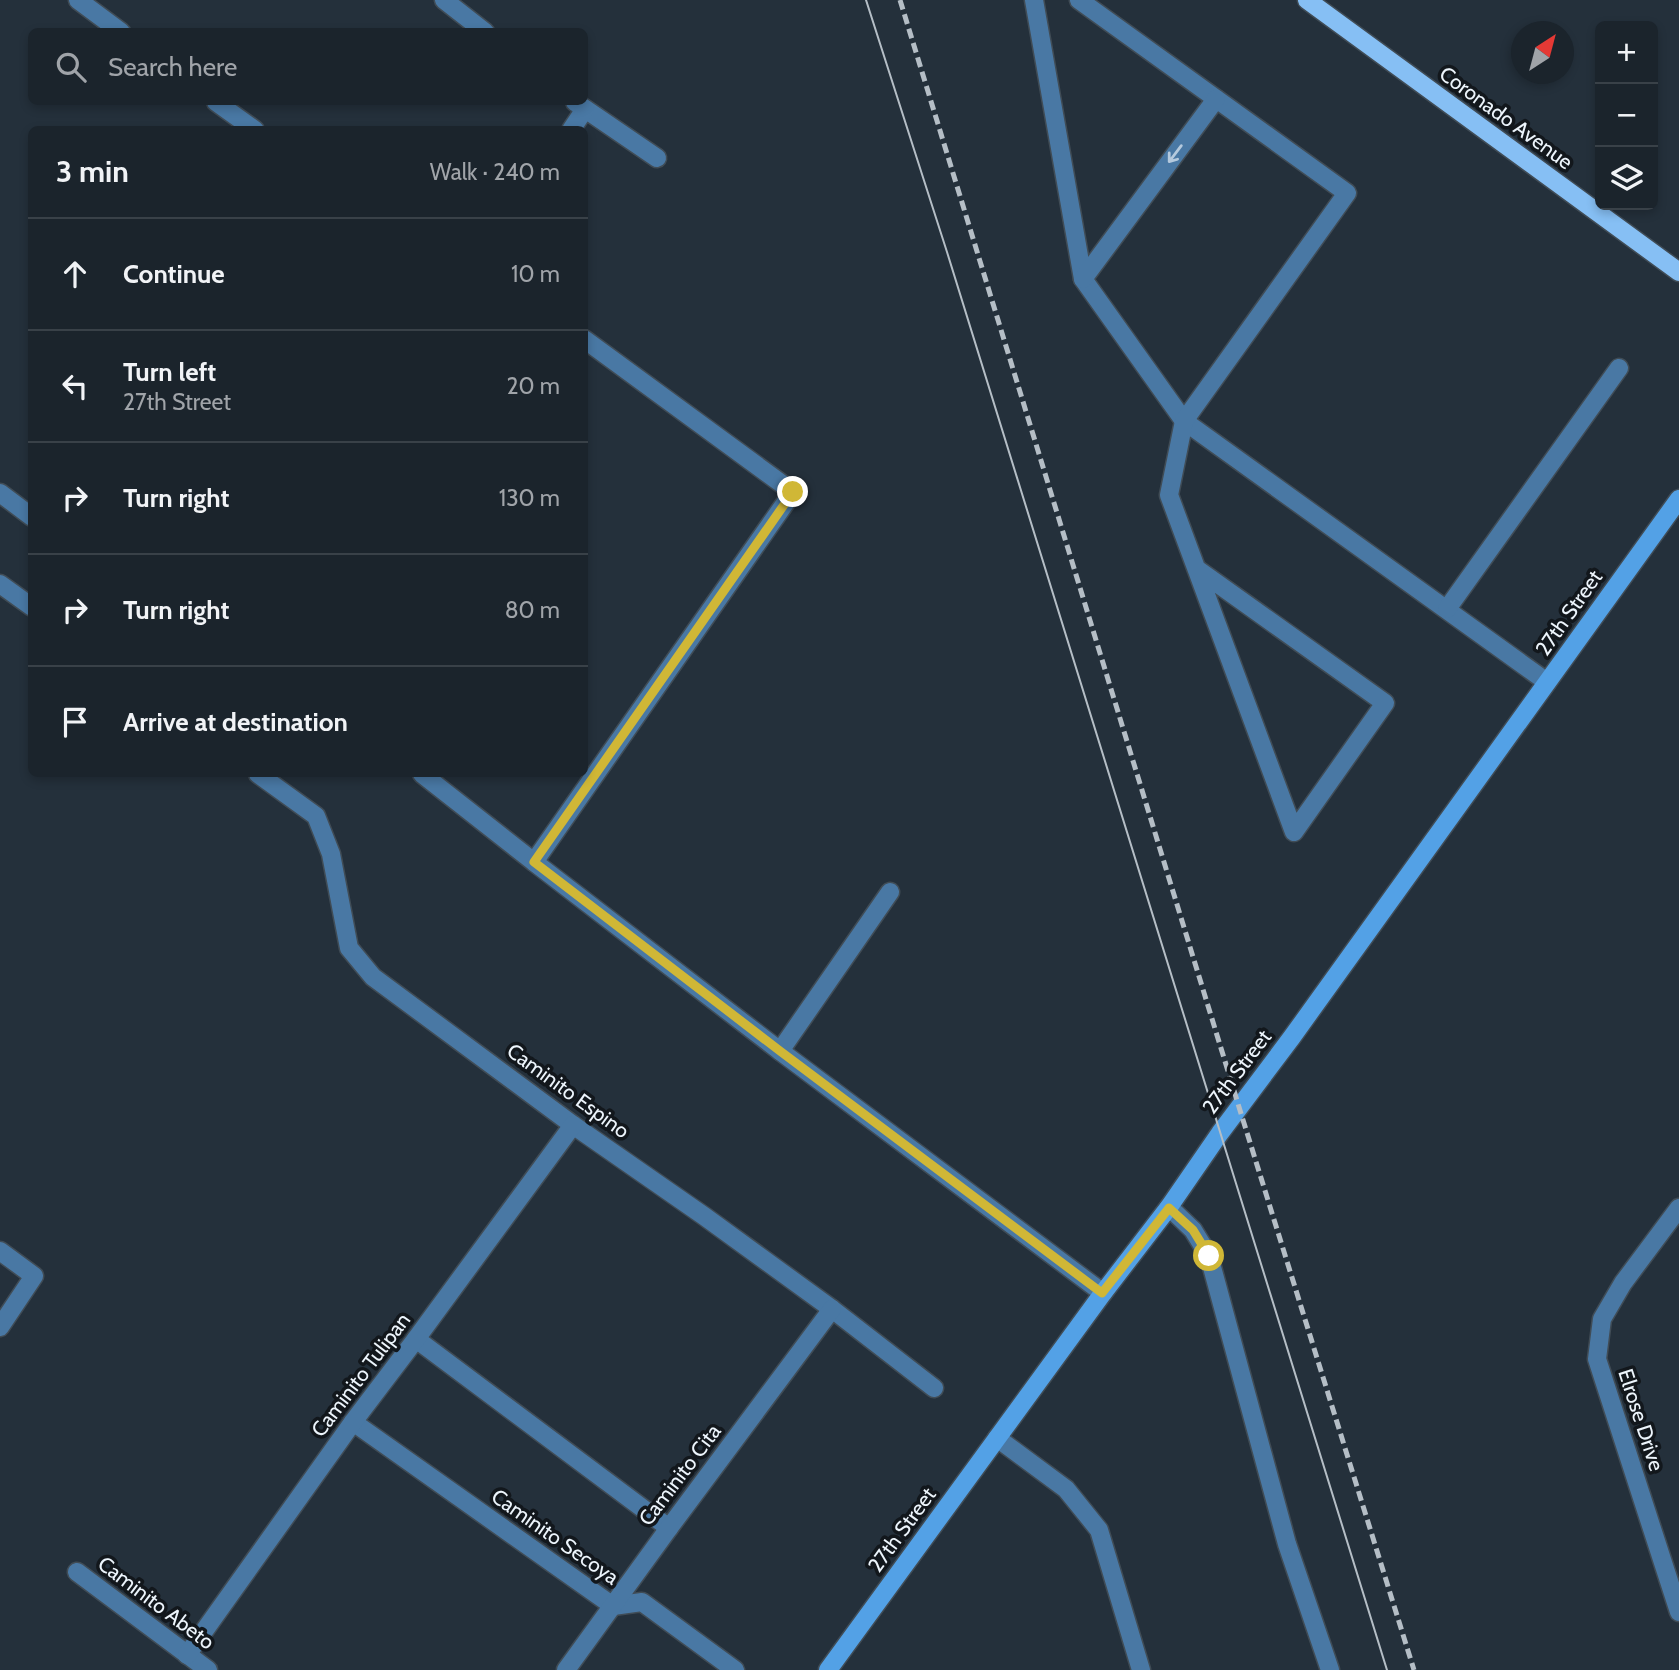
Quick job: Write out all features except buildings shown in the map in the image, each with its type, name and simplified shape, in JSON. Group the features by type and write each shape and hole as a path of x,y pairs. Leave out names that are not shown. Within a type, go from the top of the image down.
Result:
{"main road":[{"name":"Coronado Avenue","path":"1307,0 1679,272"}],"street":[{"path":"78,0 116,28"},
{"path":"444,0 480,28"},
{"path":"1034,0 1083,279 1184,421 1548,682"},
{"path":"1079,0 1347,193 1184,421 1169,495 1294,832 1385,703 1197,569"},
{"path":"1083,279 1216,99"},
{"path":"220,105 249,126"},
{"path":"572,126 580,105 657,158"},
{"path":"534,862 793,492 588,342"},
{"path":"1447,609 1619,368"},
{"path":"0,493 28,514"},
{"name":"27th Street","path":"828,1670 1102,1293 1169,1208 1220,1133 1679,499"},
{"path":"0,584 28,604"},
{"name":"Caminito Espino","path":"262,777 316,816 331,854 349,948 373,977 573,1125 832,1309 934,1388"},
{"path":"426,777 780,1051 1102,1293"},
{"path":"780,1051 890,892"},
{"name":"Caminito Tulipan","path":"187,1655 353,1422 573,1125"},
{"path":"1169,1208 1193,1230 1209,1256 1287,1544 1330,1670"},
{"name":"Elrose Drive","path":"1679,1208 1623,1283 1602,1319 1597,1359 1679,1612"},
{"path":"0,1251 34,1276 0,1327"},
{"name":"Caminito Cita","path":"566,1670 832,1309"},
{"path":"416,1339 669,1528"},
{"name":"Caminito Secoya","path":"353,1422 613,1606 642,1602 736,1670"},
{"path":"997,1438 1066,1489 1099,1530 1142,1670"},
{"name":"Caminito Abeto","path":"77,1572 208,1670"}],"tram line":[{"path":"866,0 947,252 1387,1670"}],"railway":[{"path":"900,0 1414,1670"}],"route":[{"path":"793,492 534,862 1102,1293 1169,1208 1193,1230 1209,1256"}]}
